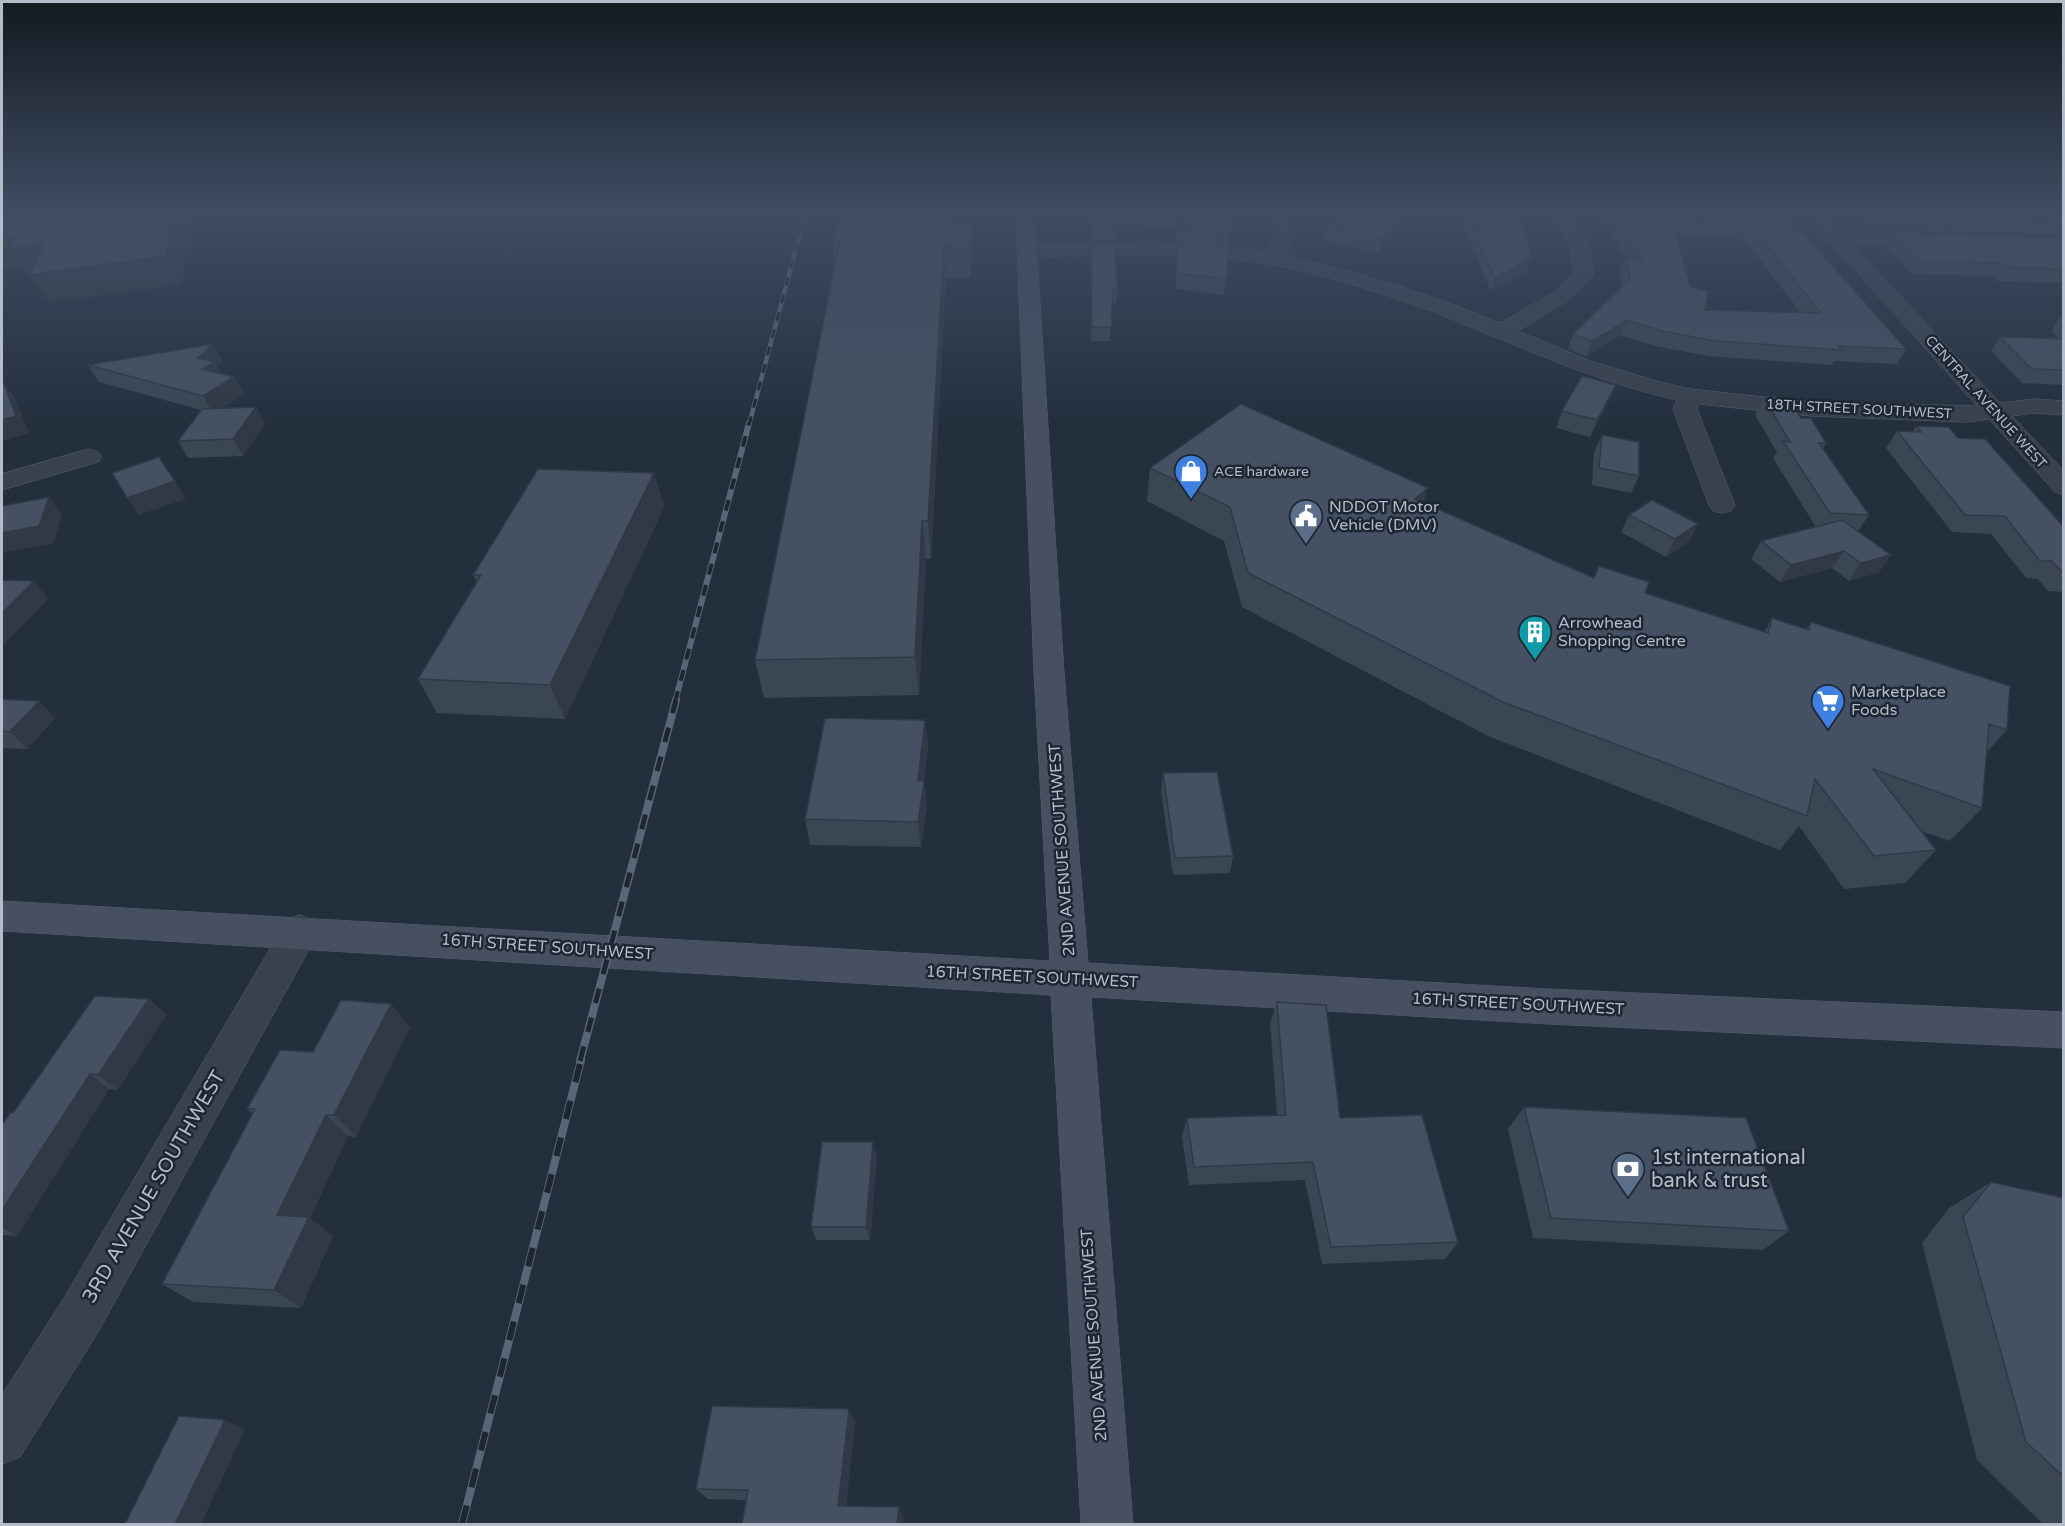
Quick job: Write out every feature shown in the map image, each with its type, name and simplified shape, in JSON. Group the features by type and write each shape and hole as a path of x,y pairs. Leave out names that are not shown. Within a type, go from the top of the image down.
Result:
{"street":[{"name":"2ND AVENUE SOUTHWEST","path":"1029,282 1049,672 1107,1524"},
{"name":"18TH STREET SOUTHWEST","path":"1365,282 1447,309 1583,366 1650,387 1690,396 1811,409 1966,415 2034,406 2064,408"},
{"path":"1502,331 1560,297 1576,282"},
{"name":"CENTRAL AVENUE WEST","path":"1877,282 2064,487"},
{"path":"1690,396 1685,409 1722,505"},
{"path":"2,482 89,457"},
{"name":"16TH STREET SOUTHWEST","path":"2,916 300,931 1071,980 2064,1030"},
{"name":"3RD AVENUE SOUTHWEST","path":"2,1439 81,1315 300,931"}],"building":[{"path":"831,282 942,282 928,521 922,521 915,657 755,660"},
{"path":"1091,282 1117,282 1117,289 1113,289 1111,327 1092,327"},
{"path":"1627,282 1689,282 1690,287 1708,291 1705,310 1821,313 1796,282 1847,282 1906,349 1838,346 1841,350 1716,341 1662,331 1627,320 1592,341 1573,334"},
{"path":"2000,337 2064,339 2064,370 2032,369"},
{"path":"213,344 198,358 214,362 202,369 234,377 203,396 88,365"},
{"path":"1582,376 1616,385 1597,420 1562,411"},
{"path":"4,383 16,416 2,420 2,384"},
{"path":"1768,396 1788,398 1801,418 1811,418 1826,443 1819,443 1869,515 1830,513 1783,441 1790,442 1764,398"},
{"name":"Arrowhead Shopping Centre","path":"1241,404 1428,488 1415,499 1594,578 1599,566 1649,582 1645,593 1768,633 1772,618 1809,630 1811,622 2010,686 2007,730 1989,724 1982,808 1873,769 1936,850 1874,856 1815,779 1807,816 1503,702 1248,573 1230,507 1150,468"},
{"path":"256,407 233,439 178,441 202,409"},
{"path":"1916,426 1949,427 1958,438 1985,439 2064,527 2064,574 2052,561 2040,561 2005,516 1965,515 1897,431 1921,432"},
{"path":"1602,435 1639,442 1639,476 1599,468"},
{"path":"159,457 175,481 127,498 112,473"},
{"path":"538,469 654,473 550,685 418,679 481,575 473,575"},
{"path":"49,497 39,526 2,533 2,506"},
{"path":"1652,500 1698,524 1675,539 1629,515"},
{"path":"1842,520 1891,555 1861,563 1844,551 1791,565 1761,541"},
{"path":"2,580 34,581 2,613"},
{"path":"2,699 39,701 10,732 2,731"},
{"path":"825,718 925,720 918,781 924,781 918,822 805,819"},
{"path":"1217,772 1233,856 1175,858 1163,773"},
{"path":"95,996 149,999 98,1075 90,1074 2,1210 2,1125 10,1113 13,1113"},
{"path":"341,1000 391,1004 334,1115 326,1115 277,1215 309,1217 274,1290 162,1284 255,1109 247,1109 280,1050 313,1052"},
{"path":"1277,1002 1326,1005 1340,1118 1422,1115 1458,1242 1331,1247 1313,1162 1194,1167 1187,1118 1286,1115"},
{"path":"1524,1107 1746,1118 1789,1231 1551,1218"},
{"path":"822,1142 873,1142 866,1227 811,1227"},
{"path":"1991,1182 2064,1198 2064,1477 2026,1442 1963,1217"},
{"path":"712,1406 849,1409 838,1506 899,1507 897,1524 742,1524 748,1490 696,1489"},
{"path":"179,1416 225,1420 175,1524 125,1524"}],"railway":[{"path":"749,425 787,282"},
{"path":"675,702 749,423"},
{"path":"580,1061 676,700"},
{"path":"462,1524 581,1060"}],"place":[{"name":"ACE hardware","path":"1191,500"},
{"name":"NDDOT Motor Vehicle (DMV)","path":"1306,545"},
{"name":"Arrowhead Shopping Centre","path":"1535,661"},
{"name":"Marketplace Foods","path":"1828,730"},
{"name":"1st international bank & trust","path":"1628,1198"}]}
